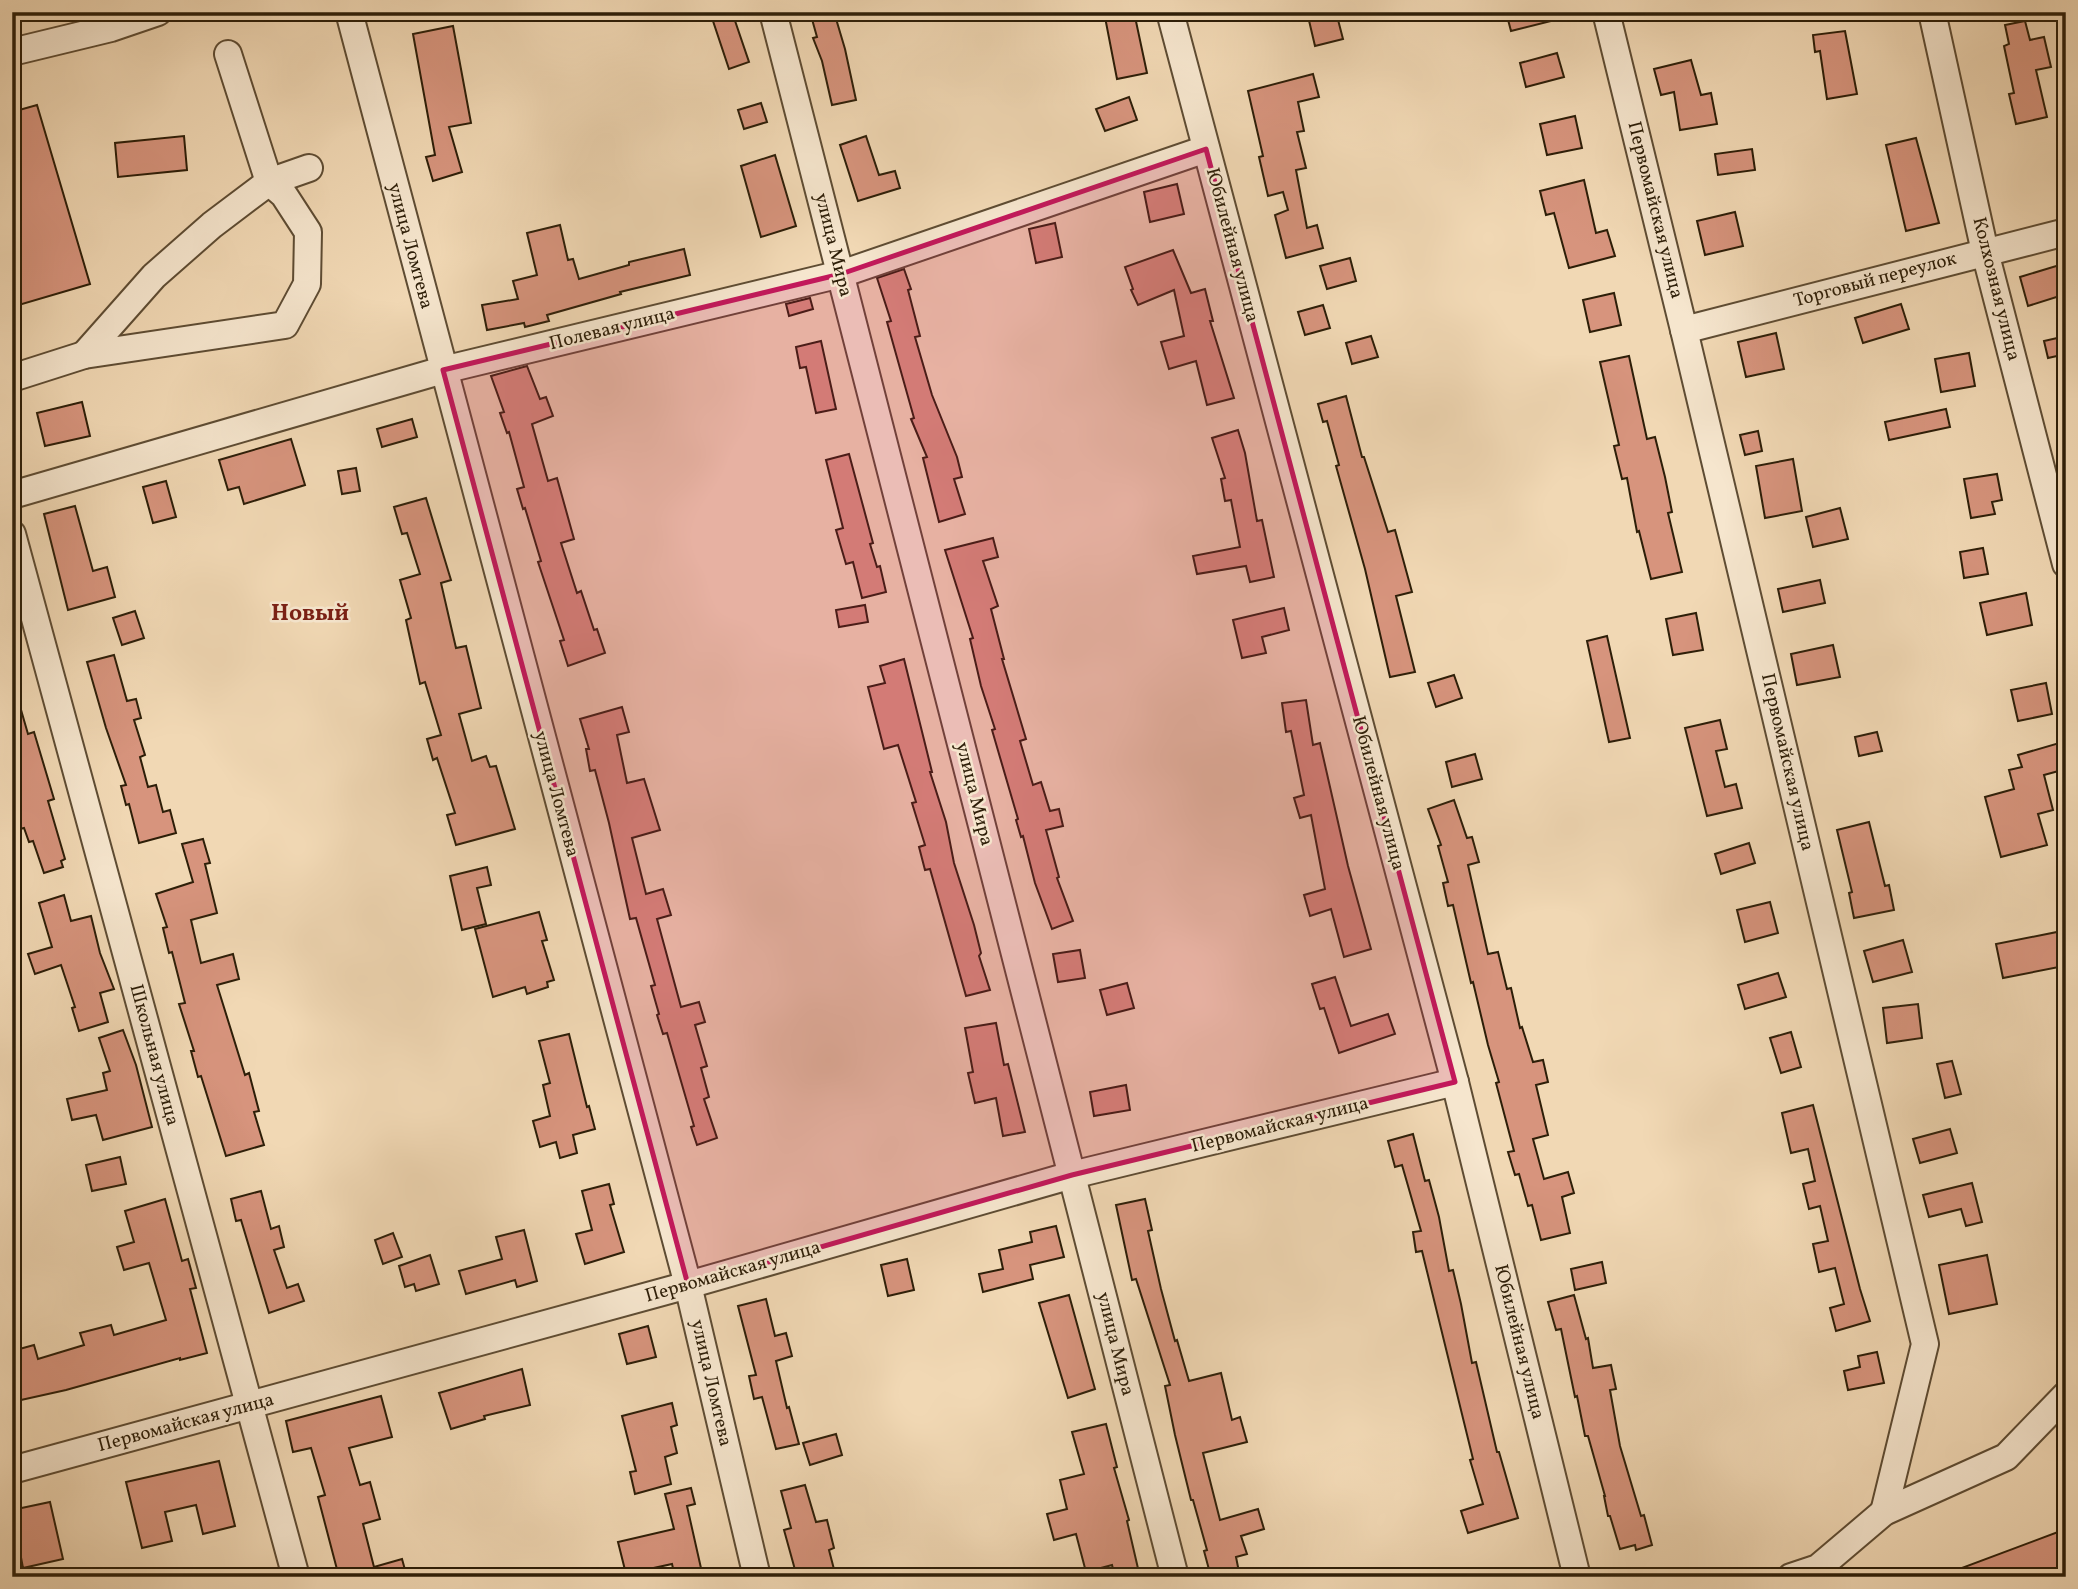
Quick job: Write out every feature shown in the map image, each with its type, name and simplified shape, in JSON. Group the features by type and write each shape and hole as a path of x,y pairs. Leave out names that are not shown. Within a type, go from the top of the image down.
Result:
{"street":[{"path":"12,52 111,28 158,12"},
{"name":"улица Ломтева","path":"349,12 688,1285 757,1577"},
{"name":"улица Мира","path":"774,12 1175,1577"},
{"name":"Юбилейная улица","path":"1170,12 1455,1082 1577,1577"},
{"name":"Первомайская улица","path":"1606,12 1925,1343 1884,1512"},
{"name":"Колхозная улица","path":"1932,12 1985,252 2063,535 2066,564"},
{"path":"12,378 84,355 285,325 307,284 309,232 284,195 269,182 228,54"},
{"name":"Полевая улица","path":"12,495 443,370 841,274 1206,149"},
{"path":"84,355 154,276 212,225 269,182 309,167"},
{"name":"Торговый переулок","path":"1684,330 2066,232"},
{"name":"Школьная улица","path":"12,534 296,1577"},
{"name":"Первомайская улица","path":"12,1471 688,1285 1072,1175 1455,1082"},
{"path":"1791,1577 1818,1567 1884,1512 2006,1457 2066,1395"}],"highlighted area":[{"path":"1206,149 1455,1082 1072,1175 688,1285 443,370 841,274"}],"building":[{"path":"710,12 732,12 749,62 729,69"},
{"path":"810,12 834,12 856,100 832,105 822,61 813,38 817,37"},
{"path":"1104,12 1134,12 1147,73 1117,79"},
{"path":"1307,12 1336,12 1343,39 1315,46"},
{"path":"1506,12 1562,12 1563,18 1511,31"},
{"path":"2025,21 2030,40 2044,37 2051,67 2036,70 2047,117 2016,124 2009,94 2014,93 2004,46 2009,44 2005,25"},
{"path":"453,26 471,123 449,127 462,172 433,181 426,157 435,155 413,34"},
{"path":"1845,31 1857,94 1827,99 1820,51 1815,52 1813,35"},
{"path":"1557,53 1564,77 1526,87 1520,63"},
{"path":"1691,60 1701,95 1711,93 1717,124 1680,130 1674,92 1661,95 1654,69"},
{"path":"1313,74 1319,97 1298,102 1304,131 1297,132 1306,168 1296,170 1307,228 1317,225 1323,248 1286,258 1275,215 1288,210 1283,192 1268,196 1259,157 1263,156 1248,91"},
{"path":"1129,97 1137,120 1105,131 1096,109"},
{"path":"761,103 767,122 744,129 738,110"},
{"path":"37,105 90,284 12,307 12,112"},
{"path":"1575,116 1582,148 1547,155 1540,124"},
{"path":"184,136 187,170 118,177 115,143"},
{"path":"866,136 879,175 895,171 900,188 858,201 840,145"},
{"path":"1916,138 1939,223 1906,231 1886,145"},
{"path":"1752,149 1755,170 1718,175 1715,154"},
{"path":"775,155 796,226 761,237 741,166"},
{"path":"1584,180 1596,233 1607,230 1615,256 1569,268 1554,213 1546,215 1540,191"},
{"path":"1177,184 1184,214 1150,222 1144,192"},
{"path":"1735,212 1743,246 1705,255 1697,221"},
{"path":"1055,223 1062,257 1036,263 1029,229"},
{"path":"560,225 568,260 573,259 579,279 629,265 629,262 684,249 690,275 620,292 621,294 547,315 549,321 525,327 524,323 487,330 482,305 518,299 513,281 537,275 527,233"},
{"path":"1173,250 1191,293 1205,289 1213,321 1210,321 1234,398 1207,405 1196,361 1169,369 1161,342 1184,336 1174,290 1138,305 1131,290 1133,289 1125,267"},
{"path":"1350,258 1356,281 1327,289 1320,266"},
{"path":"2066,263 2066,294 2028,306 2020,277"},
{"path":"904,269 911,289 908,290 920,336 915,337 932,395 957,457 962,477 954,479 965,514 939,522 923,458 927,457 911,419 914,418 887,322 891,321 877,278"},
{"path":"1614,293 1621,325 1590,332 1583,300"},
{"path":"810,298 813,309 789,316 786,304"},
{"path":"1901,304 1909,329 1863,343 1855,318"},
{"path":"1323,305 1330,328 1305,335 1298,312"},
{"path":"1776,333 1784,369 1746,377 1738,342"},
{"path":"1371,336 1378,357 1352,364 1346,343"},
{"path":"2066,336 2066,354 2048,358 2044,341"},
{"path":"821,341 836,409 816,413 806,367 800,368 796,347"},
{"path":"1969,353 1975,386 1941,392 1935,359"},
{"path":"1629,356 1647,439 1655,437 1665,477 1672,512 1668,513 1682,572 1651,579 1639,531 1637,532 1627,478 1622,479 1614,446 1619,445 1600,362"},
{"path":"527,366 540,399 546,397 553,416 532,424 548,481 557,478 574,539 561,543 577,593 581,591 605,653 568,666 560,641 564,640 517,489 524,487 509,432 507,433 500,413 504,412 491,376"},
{"path":"1346,396 1362,457 1388,532 1395,530 1412,592 1396,596 1415,672 1390,677 1365,569 1336,466 1339,465 1327,421 1323,422 1318,404"},
{"path":"82,402 90,436 45,446 37,413"},
{"path":"1946,409 1950,427 1889,440 1885,422"},
{"path":"412,419 417,437 382,447 377,429"},
{"path":"1238,430 1245,453 1257,521 1262,520 1274,577 1250,582 1246,566 1197,574 1193,556 1240,547 1231,500 1225,501 1221,479 1225,478 1212,438"},
{"path":"1758,431 1762,451 1745,455 1740,435"},
{"path":"291,439 305,485 244,504 239,487 228,490 219,460"},
{"path":"849,454 873,543 870,544 877,567 880,566 886,592 862,598 853,562 846,564 836,530 843,528 826,460"},
{"path":"1793,459 1802,511 1765,518 1756,466"},
{"path":"356,468 360,491 342,494 338,471"},
{"path":"1997,474 2002,500 1992,502 1995,514 1971,518 1964,479"},
{"path":"166,481 176,517 153,523 143,487"},
{"path":"426,498 451,580 441,583 456,648 466,646 481,708 459,714 472,761 486,756 490,767 496,766 515,829 456,845 447,815 455,813 437,758 433,760 427,739 441,735 425,682 420,684 406,620 411,618 400,580 420,574 407,533 402,534 394,507"},
{"path":"75,506 93,571 107,567 115,597 68,610 44,514"},
{"path":"1840,508 1848,539 1813,547 1806,517"},
{"path":"993,538 998,557 983,561 998,606 991,609 1002,659 1026,739 1020,741 1033,785 1041,782 1050,811 1059,809 1063,826 1046,830 1059,877 1057,878 1073,921 1052,929 1016,820 1018,819 992,730 995,729 981,686 970,639 973,638 945,550"},
{"path":"1983,548 1988,574 1964,578 1960,552"},
{"path":"1820,580 1825,603 1783,612 1778,589"},
{"path":"2026,593 2032,625 1987,635 1980,603"},
{"path":"865,605 868,622 839,627 836,610"},
{"path":"1284,608 1289,630 1262,637 1266,653 1242,658 1233,620"},
{"path":"135,611 144,638 122,645 113,618"},
{"path":"1696,613 1703,650 1673,655 1666,619"},
{"path":"1607,636 1630,738 1609,742 1587,641"},
{"path":"1833,645 1840,677 1797,685 1791,654"},
{"path":"114,655 127,701 136,699 141,718 134,720 145,755 140,757 148,787 156,785 163,812 170,810 176,833 139,843 129,804 126,805 121,786 126,785 87,662"},
{"path":"904,659 930,772 946,822 954,863 974,925 981,953 979,956 990,990 966,996 930,869 925,870 919,847 925,845 912,803 916,802 898,745 884,749 868,687 885,683 880,666"},
{"path":"1454,675 1462,698 1436,707 1428,683"},
{"path":"2046,683 2052,714 2018,721 2011,690"},
{"path":"12,696 17,696 28,734 34,732 54,799 48,801 65,859 61,861 63,867 44,873 33,841 29,842 24,828 12,831 12,815 16,814 12,800"},
{"path":"1306,700 1313,745 1320,743 1348,866 1371,949 1344,957 1331,909 1310,916 1304,895 1325,889 1311,815 1300,818 1294,798 1304,795 1291,731 1286,732 1282,703"},
{"path":"622,707 629,732 617,735 627,783 644,779 660,830 632,838 646,894 663,889 671,915 657,919 681,1007 699,1002 705,1022 695,1025 707,1066 701,1068 709,1097 704,1099 717,1138 697,1145 667,1033 663,1034 657,1015 659,1014 651,986 655,985 636,918 630,919 595,770 590,771 586,749 589,749 580,719"},
{"path":"1720,720 1727,749 1716,751 1725,787 1736,784 1742,808 1707,816 1685,728"},
{"path":"1877,732 1882,751 1859,756 1855,737"},
{"path":"2066,741 2066,769 2044,775 2053,810 2038,814 2047,845 2001,857 1985,797 2014,789 2009,770 2022,767 2018,755"},
{"path":"1475,754 1482,779 1452,787 1446,762"},
{"path":"1454,800 1467,838 1472,837 1479,862 1468,865 1488,954 1498,952 1507,989 1511,988 1520,1028 1522,1027 1533,1062 1543,1060 1548,1082 1536,1085 1548,1135 1533,1139 1544,1179 1568,1172 1574,1193 1562,1197 1570,1233 1541,1240 1532,1205 1528,1206 1519,1174 1515,1175 1508,1152 1514,1151 1496,1083 1499,1082 1473,982 1471,983 1453,905 1448,906 1443,883 1448,882 1438,846 1441,845 1428,809"},
{"path":"1869,822 1894,910 1854,918 1849,893 1852,892 1837,830"},
{"path":"203,839 210,863 205,864 217,913 191,920 201,963 233,954 239,979 217,985 245,1075 249,1073 259,1111 254,1112 264,1145 226,1156 191,1051 194,1051 179,1004 185,1003 172,952 169,953 163,928 167,927 156,894 193,882 182,844"},
{"path":"1749,843 1755,863 1721,874 1715,854"},
{"path":"487,867 491,885 477,888 486,924 462,930 450,876"},
{"path":"64,895 71,921 91,916 100,953 114,989 100,993 108,1022 79,1031 72,1008 75,1007 61,965 35,974 28,954 52,947 39,903"},
{"path":"1770,902 1778,933 1745,942 1737,910"},
{"path":"539,912 547,940 542,941 554,980 547,982 548,987 527,994 525,987 493,997 475,929"},
{"path":"2057,932 2064,966 2003,978 1996,944"},
{"path":"1903,940 1912,972 1873,982 1864,951"},
{"path":"1080,950 1085,978 1058,982 1053,954"},
{"path":"1778,973 1786,997 1745,1009 1738,985"},
{"path":"1335,977 1351,1026 1388,1014 1395,1034 1339,1053 1324,1008 1320,1009 1312,984"},
{"path":"1127,983 1134,1008 1107,1015 1100,990"},
{"path":"1918,1004 1922,1038 1887,1043 1883,1008"},
{"path":"996,1023 1004,1065 1008,1064 1025,1132 1003,1136 996,1098 975,1103 968,1073 973,1072 965,1028"},
{"path":"123,1030 136,1065 152,1127 103,1140 96,1115 72,1120 67,1099 107,1090 103,1073 110,1071 99,1038"},
{"path":"1791,1032 1801,1067 1781,1073 1770,1038"},
{"path":"569,1034 595,1129 573,1135 577,1153 560,1158 556,1142 540,1147 533,1121 550,1116 543,1085 550,1083 539,1041"},
{"path":"1952,1061 1961,1094 1945,1098 1937,1064"},
{"path":"1126,1085 1130,1110 1094,1116 1090,1092"},
{"path":"1813,1105 1870,1321 1836,1331 1830,1308 1844,1304 1835,1268 1819,1272 1813,1244 1828,1241 1820,1206 1809,1209 1803,1184 1815,1181 1808,1149 1791,1153 1782,1113"},
{"path":"1950,1129 1957,1153 1920,1163 1913,1139"},
{"path":"1413,1134 1425,1181 1429,1180 1439,1217 1449,1271 1453,1270 1472,1363 1476,1362 1497,1452 1518,1518 1468,1533 1461,1511 1483,1504 1470,1460 1473,1459 1422,1251 1416,1252 1413,1232 1421,1231 1402,1165 1395,1167 1388,1141"},
{"path":"120,1157 126,1184 92,1191 86,1165"},
{"path":"1972,1183 1982,1222 1966,1226 1961,1209 1929,1217 1923,1195"},
{"path":"609,1184 614,1204 610,1205 624,1252 585,1264 576,1234 592,1230 582,1191"},
{"path":"261,1191 271,1229 279,1226 284,1247 274,1250 287,1288 298,1284 304,1301 269,1313 241,1220 236,1221 231,1199"},
{"path":"165,1199 182,1261 188,1259 196,1288 190,1289 207,1353 12,1402 12,1351 34,1345 38,1359 84,1345 80,1333 111,1325 114,1335 166,1320 149,1263 124,1270 117,1247 134,1242 125,1211"},
{"path":"1145,1199 1152,1230 1148,1231 1161,1289 1189,1381 1221,1373 1232,1420 1240,1417 1247,1442 1203,1453 1220,1520 1258,1509 1264,1529 1241,1536 1247,1554 1236,1557 1240,1577 1211,1577 1204,1551 1207,1550 1175,1435 1165,1386 1170,1385 1136,1279 1132,1280 1116,1205"},
{"path":"1056,1226 1064,1257 1030,1265 1033,1279 983,1292 979,1274 1003,1269 999,1250 1032,1242 1030,1232"},
{"path":"524,1230 537,1281 517,1287 515,1280 466,1294 459,1271 502,1259 496,1237"},
{"path":"393,1233 402,1257 383,1264 375,1240"},
{"path":"430,1255 439,1284 416,1291 414,1284 405,1287 399,1266"},
{"path":"1987,1255 1997,1304 1949,1314 1939,1265"},
{"path":"907,1259 914,1290 888,1296 881,1265"},
{"path":"1602,1262 1606,1283 1575,1290 1571,1269"},
{"path":"1069,1295 1095,1389 1068,1398 1039,1303"},
{"path":"1574,1295 1586,1339 1588,1338 1593,1368 1611,1365 1616,1389 1610,1390 1620,1446 1652,1545 1636,1550 1635,1545 1620,1549 1608,1516 1605,1496 1588,1436 1585,1436 1577,1396 1575,1397 1561,1329 1556,1330 1548,1302"},
{"path":"766,1299 775,1336 786,1333 792,1356 776,1361 799,1444 776,1449 762,1397 754,1399 749,1376 756,1375 738,1306"},
{"path":"648,1326 656,1357 627,1364 619,1334"},
{"path":"1877,1352 1884,1383 1848,1390 1844,1371 1860,1367 1858,1356"},
{"path":"522,1369 530,1405 484,1416 485,1419 451,1429 439,1393"},
{"path":"381,1396 392,1437 349,1448 360,1485 370,1482 380,1519 363,1524 374,1567 402,1559 407,1577 339,1577 318,1497 325,1495 311,1448 293,1452 286,1421"},
{"path":"672,1403 677,1425 671,1427 677,1453 665,1457 671,1484 635,1494 630,1472 636,1471 622,1416"},
{"path":"1106,1424 1140,1577 1115,1577 1112,1565 1086,1572 1076,1534 1054,1540 1047,1514 1067,1509 1060,1480 1084,1474 1072,1432"},
{"path":"836,1434 842,1455 810,1465 803,1443"},
{"path":"219,1461 235,1526 203,1534 196,1505 165,1512 172,1541 142,1548 126,1482"},
{"path":"805,1485 816,1522 827,1520 834,1548 829,1550 836,1577 797,1577 784,1530 791,1528 781,1491"},
{"path":"691,1488 695,1504 687,1506 703,1577 675,1577 672,1564 626,1574 618,1542 674,1529 665,1494"},
{"path":"50,1502 63,1559 23,1568 12,1510"},
{"path":"2066,1529 2066,1577 1943,1575"}],"district":[{"name":"Новый","path":"310,614"}]}
